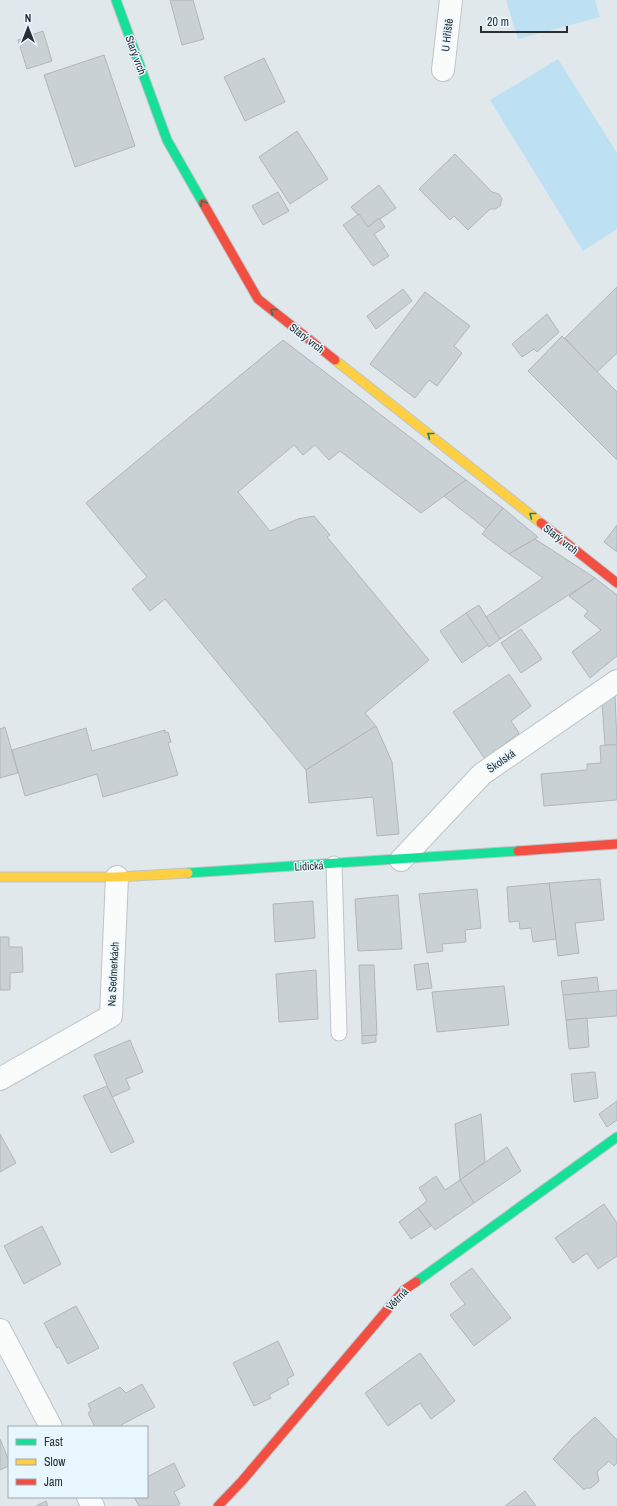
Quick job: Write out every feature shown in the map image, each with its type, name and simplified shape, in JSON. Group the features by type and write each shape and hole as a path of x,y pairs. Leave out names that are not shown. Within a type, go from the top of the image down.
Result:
{"street":[{"name":"Starý vrch","path":"116,0 167,140 258,299 617,583"},
{"name":"U Hřiště","path":"443,70 451,0"},
{"name":"Školská","path":"401,860 482,774 617,681"},
{"name":"Lidická","path":"0,877 117,877 401,860 617,844"},
{"name":"Na Sedmerkách","path":"0,1079 111,1016 117,877"},
{"name":"Větrná","path":"218,1506 242,1481 404,1290 617,1137"},
{"path":"0,1330 50,1426"}],"lane":[{"path":"334,864 339,1033"}],"shaded area":[{"path":"506,0 595,0 600,17 518,39"},
{"path":"558,59 617,153 617,229 583,251 490,100"}],"building":[{"path":"170,0 193,0 204,39 182,45"},
{"path":"43,31 52,61 27,69 18,40"},
{"path":"104,55 135,146 75,167 44,75"},
{"path":"264,58 285,102 245,121 224,77"},
{"path":"297,131 328,179 290,204 259,157"},
{"path":"455,154 492,192 499,194 502,199 500,206 495,209 490,209 468,230 454,216 450,220 419,189"},
{"path":"379,185 396,208 368,227 351,207"},
{"path":"278,192 289,211 263,225 252,206"},
{"path":"359,214 368,227 379,218 385,227 374,234 389,256 373,266 343,225"},
{"path":"617,287 617,353 597,372 565,338"},
{"path":"403,289 412,301 376,329 367,316"},
{"path":"425,292 470,326 454,346 462,353 437,386 429,380 415,398 370,364"},
{"path":"547,314 559,332 537,352 534,349 522,357 512,344"},
{"path":"562,336 617,392 617,460 528,371"},
{"path":"283,340 466,480 421,513 340,451 329,460 315,445 303,455 294,445 238,492 270,531 298,519 314,516 330,535 327,537 429,660 365,713 376,726 306,770 165,599 150,611 132,589 147,577 86,503"},
{"path":"466,480 503,508 486,529 444,496"},
{"path":"503,508 538,537 509,554 482,534"},
{"path":"617,525 617,552 604,542"},
{"path":"535,539 595,578 500,639 486,617 543,578 509,554"},
{"path":"595,578 617,595 617,656 590,678 572,652 601,630 584,616 588,611 569,596"},
{"path":"479,605 500,639 489,647 466,613"},
{"path":"466,613 488,645 462,663 440,631"},
{"path":"521,629 542,659 521,673 501,643"},
{"path":"509,674 531,706 511,721 519,733 485,759 453,712"},
{"path":"615,694 617,745 605,745 602,702"},
{"path":"376,726 392,762 399,834 377,836 373,797 309,803 306,770"},
{"path":"5,727 18,773 0,778 0,729"},
{"path":"86,728 92,751 165,730 165,733 168,732 171,742 168,743 178,775 103,797 97,774 25,796 12,750"},
{"path":"617,745 617,800 544,806 541,774 587,770 587,764 601,763 600,746"},
{"path":"600,879 604,920 575,923 579,953 558,956 549,883"},
{"path":"549,883 556,939 533,942 531,928 520,929 519,921 509,922 507,887"},
{"path":"477,889 481,928 465,930 466,942 442,944 443,951 427,953 419,894"},
{"path":"398,895 402,949 358,951 355,899"},
{"path":"313,901 315,938 275,942 273,904"},
{"path":"0,937 9,937 9,947 22,947 23,972 10,973 10,990 0,990"},
{"path":"428,963 432,988 417,990 414,965"},
{"path":"359,965 374,965 377,1035 362,1036"},
{"path":"316,970 318,1019 279,1022 276,974"},
{"path":"597,977 599,992 563,995 561,981"},
{"path":"504,986 509,1025 437,1032 432,992"},
{"path":"617,990 617,1016 566,1020 563,995"},
{"path":"587,1018 589,1047 569,1049 566,1020"},
{"path":"376,1035 376,1042 362,1044 362,1036"},
{"path":"130,1040 143,1072 126,1079 130,1089 112,1097 94,1055"},
{"path":"595,1072 598,1098 574,1102 571,1074"},
{"path":"107,1086 134,1142 111,1153 83,1096"},
{"path":"617,1101 617,1120 607,1127 599,1114"},
{"path":"481,1114 485,1162 460,1180 455,1124"},
{"path":"0,1134 16,1163 0,1172"},
{"path":"507,1147 521,1171 474,1203 460,1180"},
{"path":"436,1176 445,1190 460,1180 474,1203 435,1230 418,1208 427,1201 419,1188"},
{"path":"604,1204 617,1223 617,1256 598,1269 587,1253 573,1263 555,1238"},
{"path":"418,1208 431,1226 411,1239 399,1222"},
{"path":"42,1226 61,1264 24,1284 4,1246"},
{"path":"472,1268 511,1318 474,1346 450,1315 465,1304 450,1284"},
{"path":"76,1306 99,1348 68,1364 59,1347 57,1348 44,1323"},
{"path":"278,1341 294,1375 287,1379 289,1384 269,1395 271,1398 254,1406 233,1363"},
{"path":"420,1353 455,1401 431,1419 420,1403 388,1426 365,1393"},
{"path":"142,1384 155,1407 122,1426 94,1426 88,1413 91,1411 88,1404 120,1387 126,1393"},
{"path":"595,1417 617,1440 617,1463 614,1466 609,1461 597,1472 599,1481 591,1488 586,1488 584,1490 553,1459 573,1437"},
{"path":"0,1439 8,1459 8,1466 0,1470"},
{"path":"174,1463 185,1486 174,1492 180,1504 176,1506 139,1506 135,1498 148,1498 148,1476"},
{"path":"525,1491 536,1506 505,1506"},
{"path":"46,1501 48,1506 36,1506"}],"traffic: fast":[{"path":"116,0 167,140 203,203"},
{"path":"188,873 518,851"},
{"path":"416,1282 617,1137"}],"traffic: slow":[{"path":"335,360 541,523"},
{"path":"0,877 117,877 188,873"}],"traffic: jam":[{"path":"203,203 258,299 335,360"},
{"path":"541,523 617,583"},
{"path":"518,851 617,844"},
{"path":"218,1506 242,1481 404,1290 416,1282"}]}
